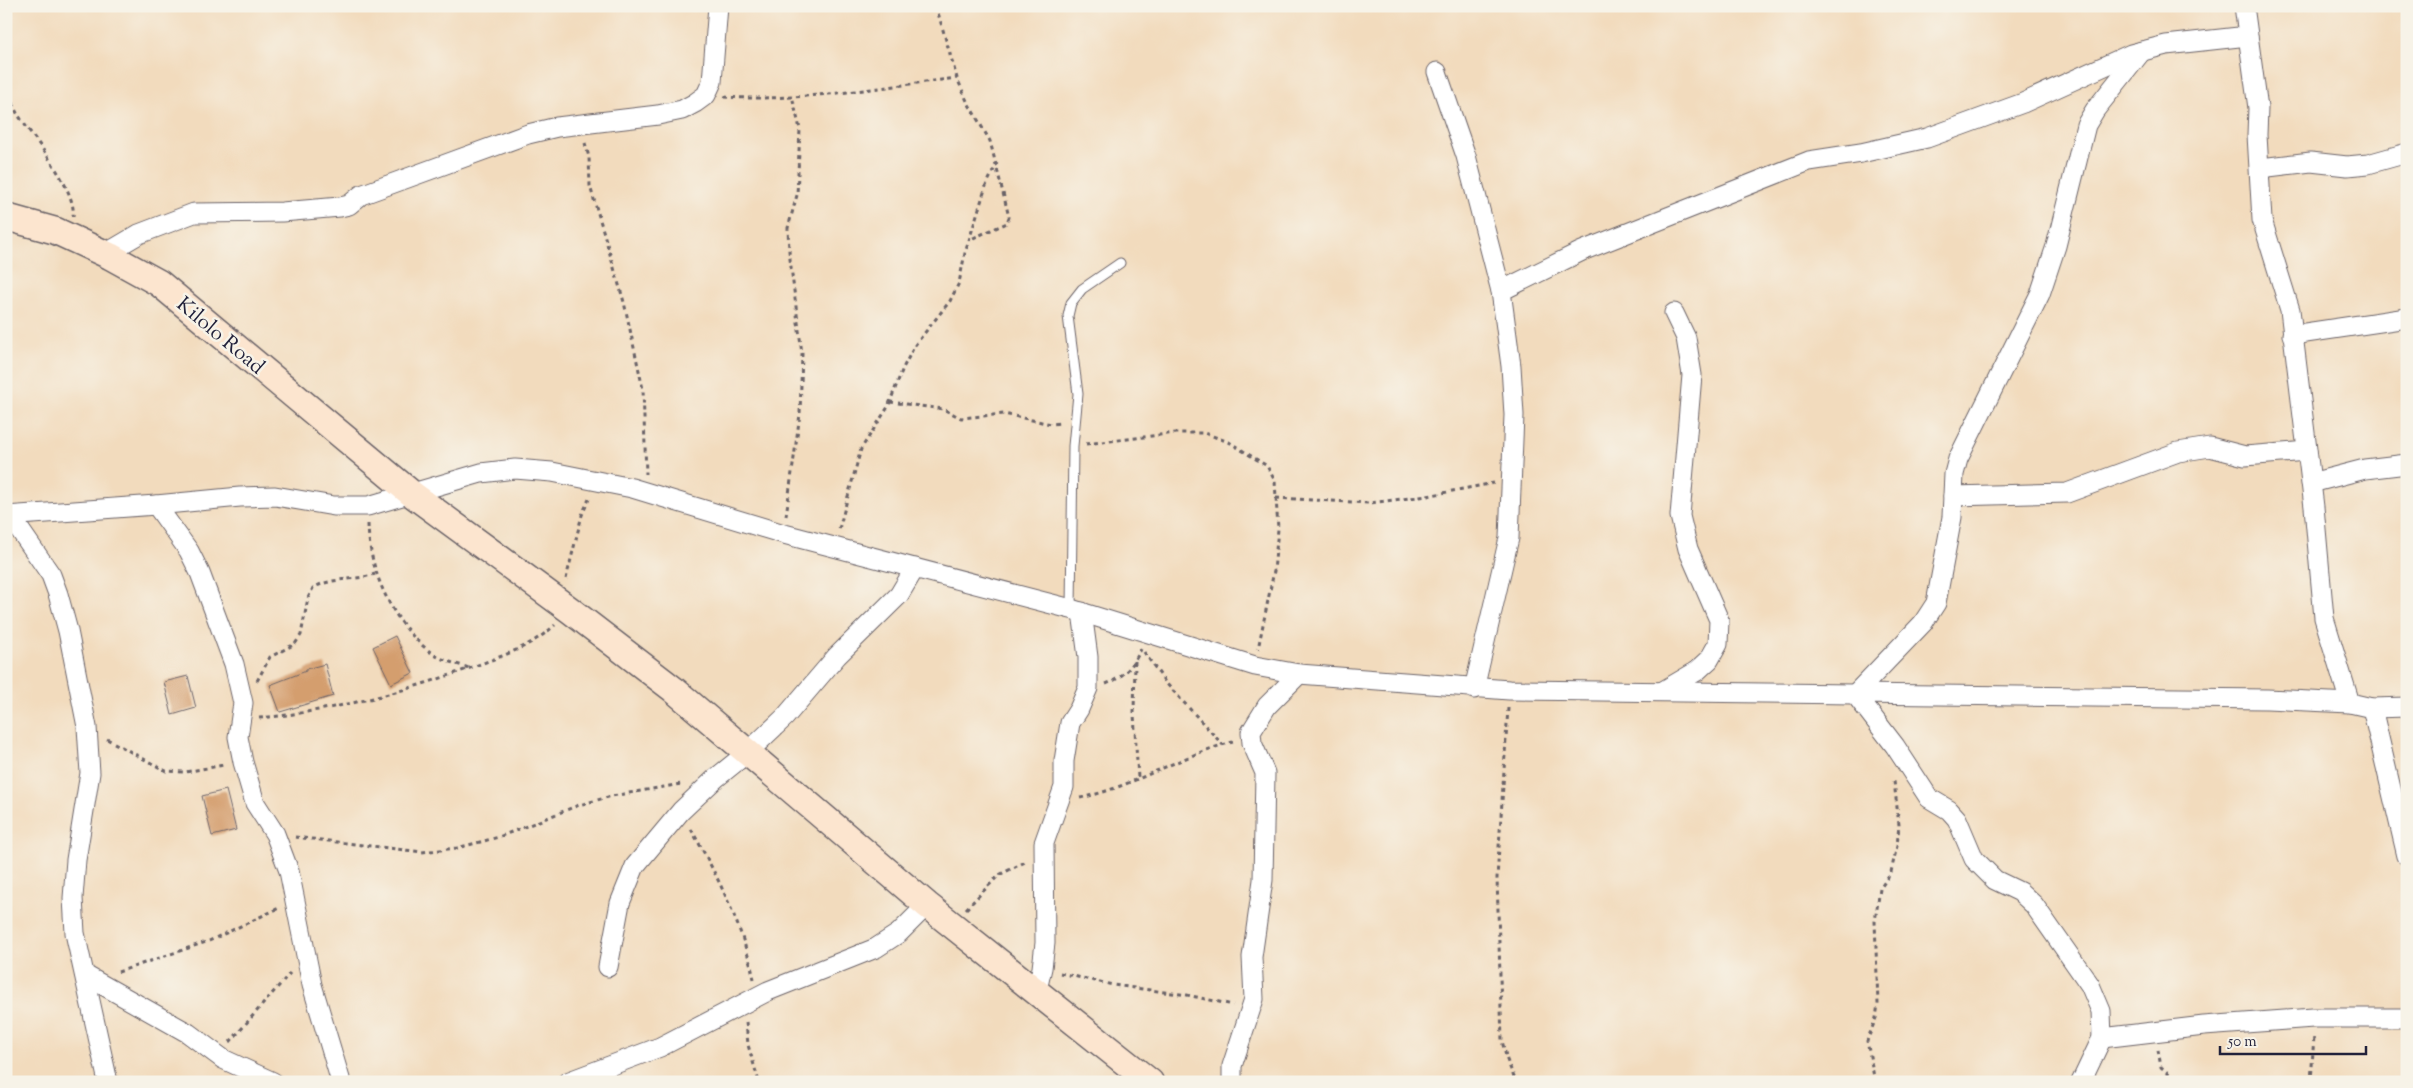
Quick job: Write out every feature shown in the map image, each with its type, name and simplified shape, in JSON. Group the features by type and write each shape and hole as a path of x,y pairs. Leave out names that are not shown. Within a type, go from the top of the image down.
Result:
{"main road":[{"name":"Kilolo Road","path":"6,217 56,231 105,254 159,283 412,494 563,605 672,689 927,905 953,925 1039,979 1150,1082"}],"street":[{"path":"105,254 139,234 194,213 282,212 349,205 362,194 528,134 578,124 632,119 682,110 706,95 712,82 718,6"},
{"path":"2244,6 2258,108 2262,220 2290,310 2311,483 2324,618 2350,703"},
{"path":"1501,291 1582,251 1809,161 1861,153 1927,138 2024,103 2142,51 2166,45 2248,36"},
{"path":"1855,694 1931,614 1936,603 1952,517 1958,458 2040,294 2056,246 2086,125 2095,110 2142,51"},
{"path":"1437,72 1466,156 1501,291 1511,366 1514,415 1509,538 1474,689"},
{"path":"2260,168 2311,162 2347,166 2368,164 2407,153"},
{"path":"1662,691 1698,671 1709,660 1718,644 1719,620 1688,549 1680,516 1692,374 1686,338 1674,313"},
{"path":"2292,335 2407,318"},
{"path":"1953,496 2067,493 2178,452 2210,447 2245,456 2307,451"},
{"path":"2311,483 2365,469 2407,464"},
{"path":"9,516 240,497 275,496 334,506 368,506 412,494 449,481 495,470 552,472 646,492 784,534 1076,611 1142,640 1299,674 1474,689 2267,700 2350,703 2372,708 2407,707"},
{"path":"156,505 188,551 200,573 234,664 242,711 238,737 243,762 255,803 275,834 289,871 312,985 341,1082"},
{"path":"9,516 51,575 68,631 87,727 90,773 76,860 73,898 75,934 89,977 108,1082"},
{"path":"608,967 620,903 634,866 681,811 785,717 848,645 898,595 915,568"},
{"path":"1039,979 1045,943 1044,853 1047,831 1060,802 1064,787 1067,736 1070,723 1079,709 1088,688 1088,657 1076,611"},
{"path":"1232,1082 1232,1066 1251,1011 1254,984 1252,957 1254,934 1260,910 1264,880 1265,773 1251,732 1267,706 1299,674"},
{"path":"1855,694 1895,746 1929,798 1949,810 1957,819 1974,859 1994,880 2020,892 2034,905 2090,985 2101,1011 2102,1038 2081,1082"},
{"path":"2372,708 2407,856"},
{"path":"567,1082 660,1047 752,999 876,948 899,933 927,905"},
{"path":"89,977 188,1032 218,1056 273,1082"},
{"path":"2102,1038 2204,1026 2313,1018 2407,1018"}],"lane":[{"path":"1076,611 1073,446 1078,394 1068,316 1071,303 1082,289 1120,263"}],"path":[{"path":"936,6 958,78 967,101 985,130 997,163 1009,216 1008,223 971,239"},
{"path":"706,95 756,99 958,78"},
{"path":"6,88 17,112 44,149 72,201 72,218 56,231"},
{"path":"784,534 800,414 802,354 789,251 788,228 797,195 800,129 792,96"},
{"path":"578,124 587,148 590,186 626,311 643,389 646,492"},
{"path":"834,547 861,449 890,402 903,368 915,345 950,301 959,283 965,253 971,239 986,186 997,163"},
{"path":"890,402 943,409 961,418 1004,414 1051,424 1065,422 1076,413"},
{"path":"1073,446 1194,432 1215,435 1267,466 1275,481 1278,529 1274,570 1255,666"},
{"path":"1276,498 1368,502 1427,496 1512,480"},
{"path":"375,574 355,580 333,580 313,588 308,598 300,635 295,644 267,661 242,711 295,715 429,683 516,651 542,637 563,605 582,515 598,481"},
{"path":"368,506 368,538 375,574 381,589 412,634 434,654 469,668"},
{"path":"1138,778 1134,714 1135,661 1142,640"},
{"path":"1142,640 1165,682 1223,745"},
{"path":"1088,688 1117,680 1135,661"},
{"path":"1509,690 1497,878 1502,1041 1516,1082"},
{"path":"87,727 166,771 185,772 243,762"},
{"path":"1060,802 1122,787 1182,758 1252,738"},
{"path":"1876,1082 1867,1041 1876,1018 1878,1004 1874,921 1880,889 1892,872 1898,832 1897,798 1892,772"},
{"path":"275,834 422,852 457,848 499,836 579,805 612,796 716,778"},
{"path":"681,811 714,869 732,909 747,951 752,999 748,1045 759,1082"},
{"path":"953,925 974,900 1000,875 1044,853"},
{"path":"89,977 210,940 295,900"},
{"path":"218,1056 306,955"},
{"path":"1039,979 1113,985 1221,1001 1251,1011"},
{"path":"2311,1082 2315,1051 2313,1018"},
{"path":"2155,1033 2161,1067 2179,1082"}],"building":[{"path":"395,636 413,673 391,684 373,647"},
{"path":"325,664 333,696 280,712 270,685 306,671 306,669"},
{"path":"188,676 196,708 172,715 164,682"},
{"path":"226,790 236,830 212,836 202,796"}]}
